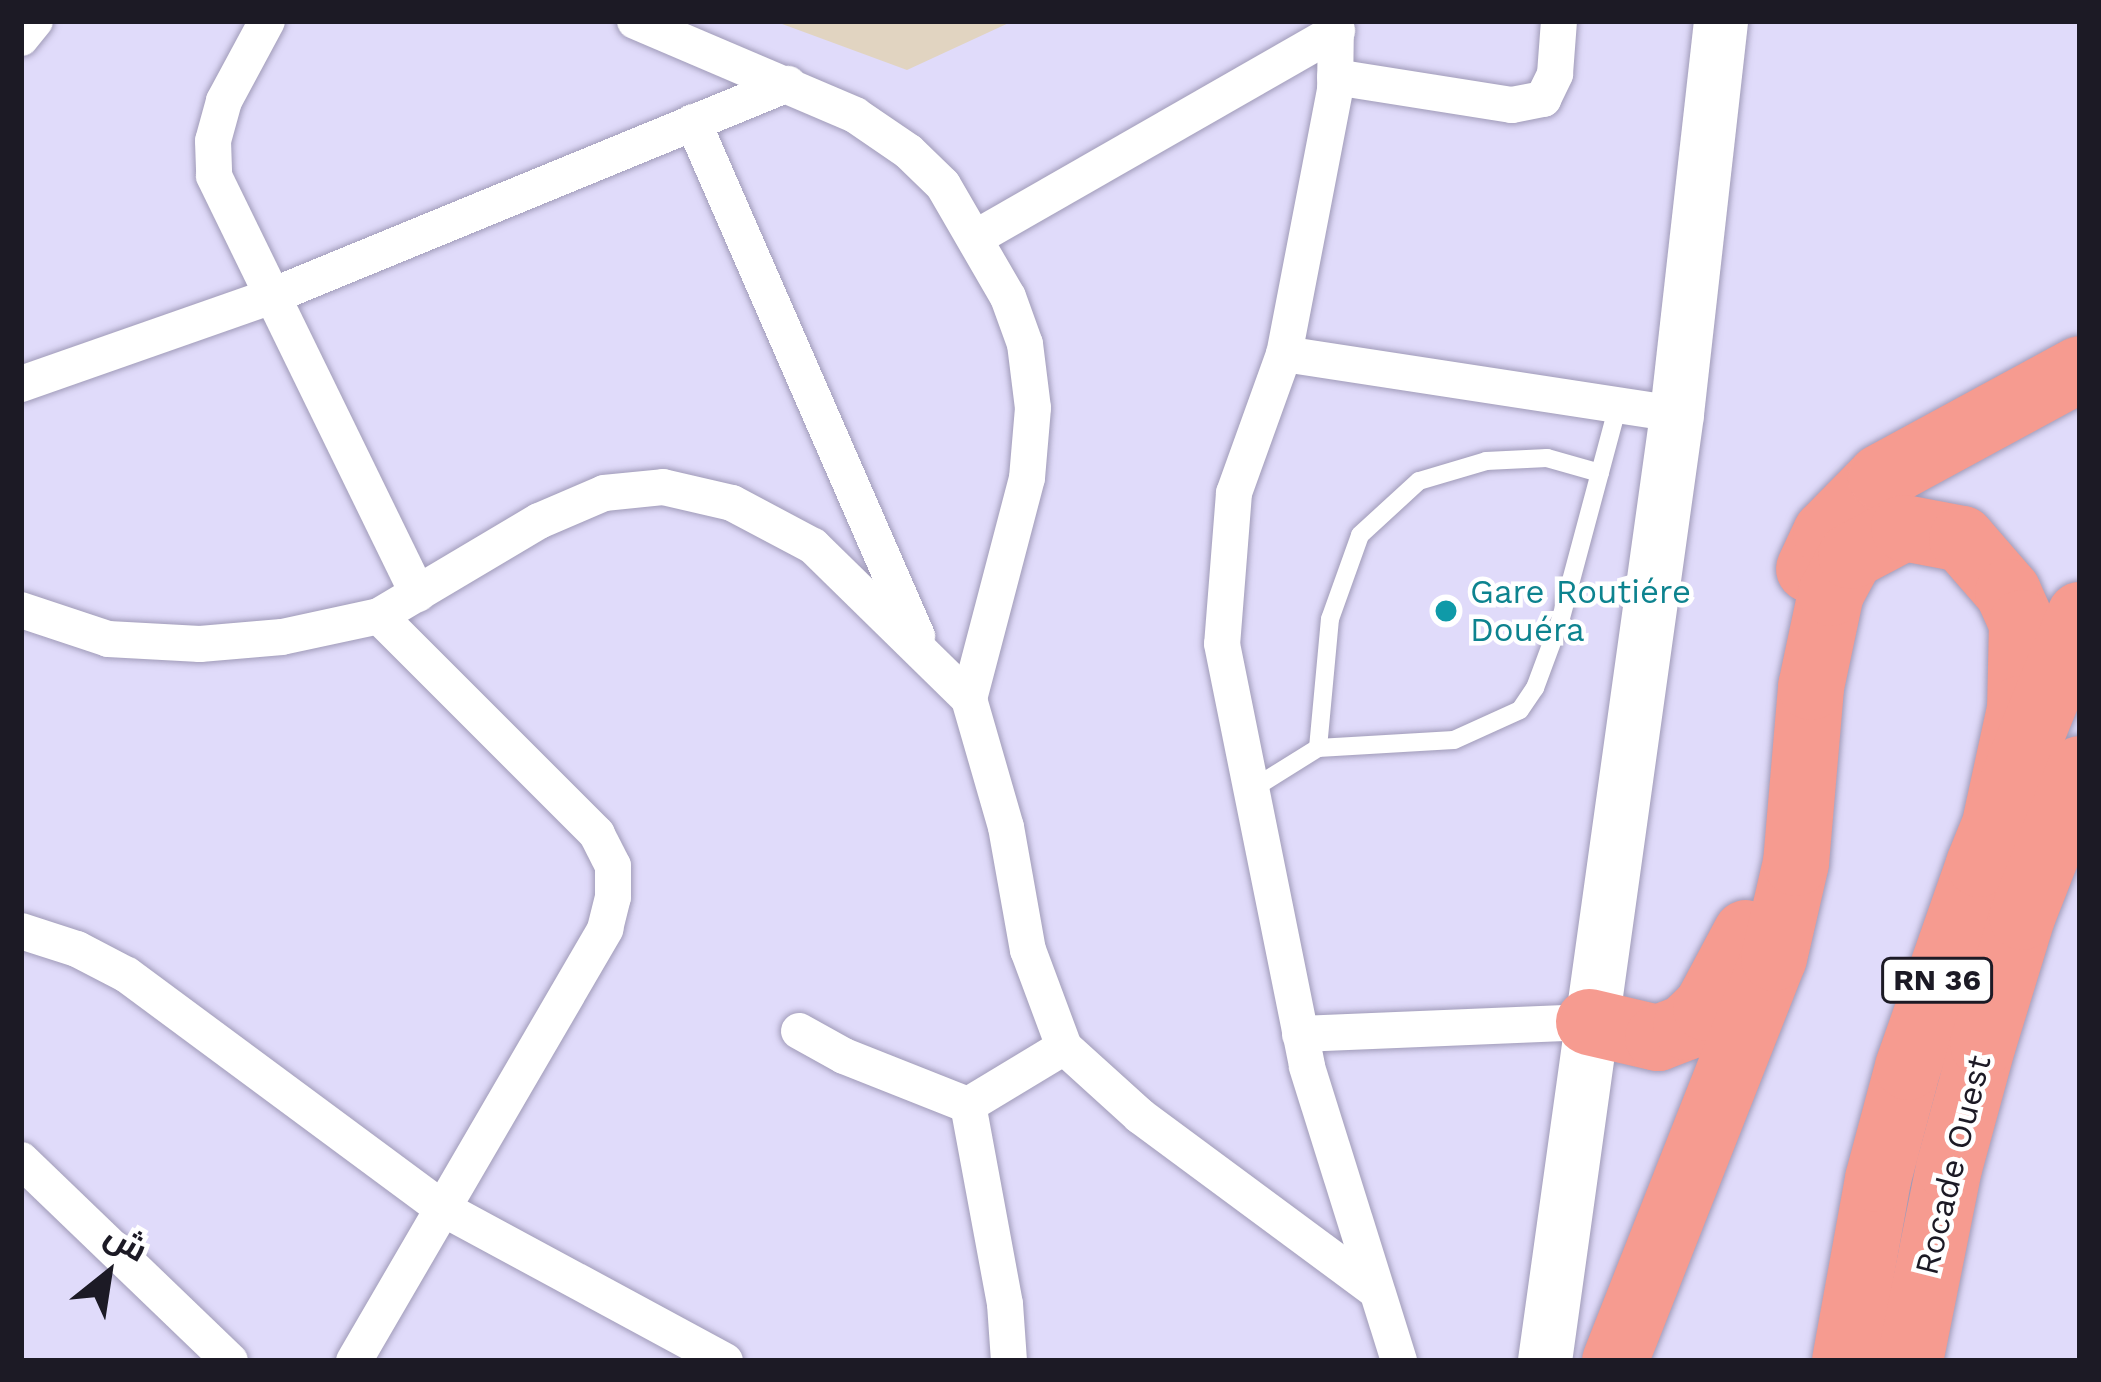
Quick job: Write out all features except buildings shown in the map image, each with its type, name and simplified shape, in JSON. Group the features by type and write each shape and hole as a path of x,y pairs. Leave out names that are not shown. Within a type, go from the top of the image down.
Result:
{"highway":[{"path":"1588,1022 1658,1038 1687,1027 1721,982 1770,868 1785,788 1796,609 1826,533 1881,477 2080,370"},
{"path":"1615,1361 1774,958 1796,863 1810,687 1831,593 1851,556 1904,528 1962,539 2008,592 2021,622 2020,709 1996,819"},
{"name":"RN 36","path":"1845,1361 1878,1179 1908,1067 1996,819 2080,615"},
{"name":"Rocade Ouest","path":"1910,1361 1944,1190 1983,1045 2022,916 2080,770"},
{"path":"1770,868 1774,958"}],"main road":[{"path":"1545,1361 1588,1022 1677,414 1720,21"}],"street":[{"path":"21,38 34,21"},
{"path":"267,21 224,101 213,141 214,176 418,594"},
{"path":"635,21 855,116 908,152 944,185 977,237 1025,344 1033,408 1027,478 969,699"},
{"path":"1335,77 1512,105 1543,99 1555,74 1559,21"},
{"path":"977,237 1336,26"},
{"path":"1336,26 1335,77 1284,355 1234,493 1222,644 1300,1034 1399,1361"},
{"path":"21,384 272,296 788,84"},
{"path":"693,122 923,650"},
{"path":"1284,355 1677,414"},
{"path":"21,610 108,639 200,644 282,637 379,616 539,520 604,493 663,487 732,503 813,546 969,699 1006,827 1028,950 1064,1047 1140,1116 1374,1289"},
{"path":"354,1361 605,929 614,898 613,866 596,834 379,616"},
{"path":"21,932 77,949 127,975 440,1207 725,1361"},
{"path":"1300,1034 1588,1022"},
{"path":"799,1031 844,1056 968,1105"},
{"path":"968,1105 1064,1047"},
{"path":"968,1105 1005,1304 1009,1361"},
{"path":"21,1160 230,1361"}],"lane":[{"path":"1249,790 1318,748 1454,740 1520,710 1546,661 1618,406"},
{"path":"1318,748 1330,619 1360,535 1419,481 1486,460 1547,458 1600,473"}],"shaded area":[{"path":"774,21 1013,21 907,70"}],"place":[{"name":"Gare Routiére Douéra","path":"1446,611"}]}
